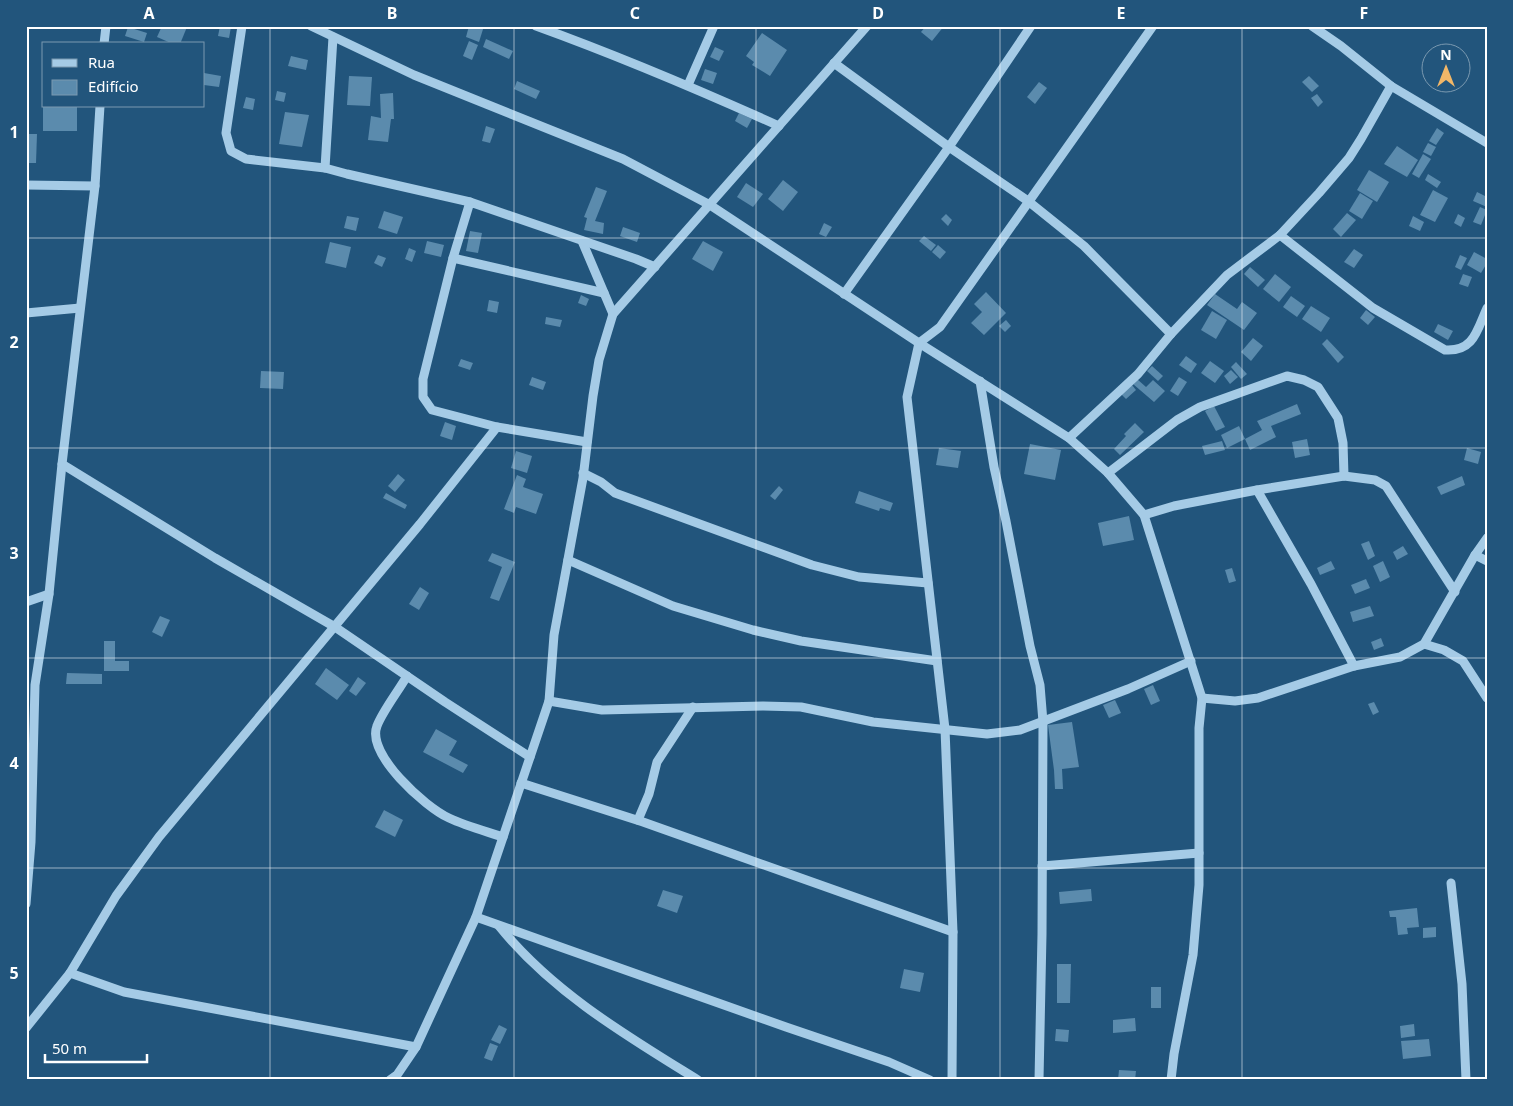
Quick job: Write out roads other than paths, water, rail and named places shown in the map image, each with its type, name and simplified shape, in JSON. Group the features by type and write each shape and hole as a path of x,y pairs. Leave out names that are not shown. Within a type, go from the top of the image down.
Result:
{"street":[{"path":"104,42 106,26"},
{"path":"242,26 226,133 231,151 246,158 325,168 470,202 655,267"},
{"path":"311,26 414,75 623,159 710,205 919,343 1069,438 1108,473 1144,515 1202,698 1199,728 1199,885 1193,955 1174,1054 1171,1080"},
{"path":"536,26 592,46 688,85 779,126"},
{"path":"688,85 714,26"},
{"path":"395,1078 416,1047 476,917 549,701 554,635 583,473 599,360 613,314 866,26"},
{"path":"844,294 949,147 1031,26"},
{"path":"952,1080 953,932 945,729 907,397 919,343 940,327 1152,26"},
{"path":"1312,26 1341,46 1391,86 1485,139"},
{"path":"325,168 333,36"},
{"path":"834,64 1028,201 1084,246 1172,334"},
{"path":"1069,438 1132,380 1172,334 1228,275 1280,235 1319,193 1349,158 1391,86"},
{"path":"26,904 31,842 35,685 49,594 62,464 95,186 100,108"},
{"path":"26,185 95,186"},
{"path":"470,202 453,258 423,378 423,396 432,410 498,427 587,442"},
{"path":"1280,235 1373,308 1446,350 1456,351 1467,347 1487,308"},
{"path":"582,241 613,314"},
{"path":"453,258 604,293"},
{"path":"26,313 80,308"},
{"path":"1108,473 1177,420 1200,407 1287,376 1304,380 1318,387 1338,418 1343,443 1344,476"},
{"path":"980,381 994,467 1030,646 1040,685 1042,722 1042,866 1039,1080"},
{"path":"26,1028 70,973 116,896 159,838 420,524 498,427"},
{"path":"62,464 215,558 335,627 530,757"},
{"path":"583,473 601,482 615,493 812,565 859,577 928,584"},
{"path":"1144,515 1174,506 1344,476 1374,480 1386,486 1455,592"},
{"path":"1257,490 1311,584 1354,666"},
{"path":"1202,698 1235,701 1258,698 1354,666 1400,657 1424,644 1475,555 1487,538"},
{"path":"1475,555 1487,561"},
{"path":"568,560 673,606 753,630 801,641 937,661"},
{"path":"26,602 49,594"},
{"path":"1424,644 1444,650 1463,660 1487,698"},
{"path":"549,701 602,710 693,707 801,707 873,722 986,734 1020,730 1191,662"},
{"path":"407,676 376,727 377,743 392,771 429,806 448,818 503,837"},
{"path":"638,820 649,794 657,762 693,707"},
{"path":"521,783 638,820 953,932"},
{"path":"1042,866 1199,853"},
{"path":"1451,883 1462,984 1466,1080"},
{"path":"476,917 889,1062 930,1080"},
{"path":"499,926 533,964 592,1012 698,1080"},
{"path":"70,973 124,992 416,1047"}]}
